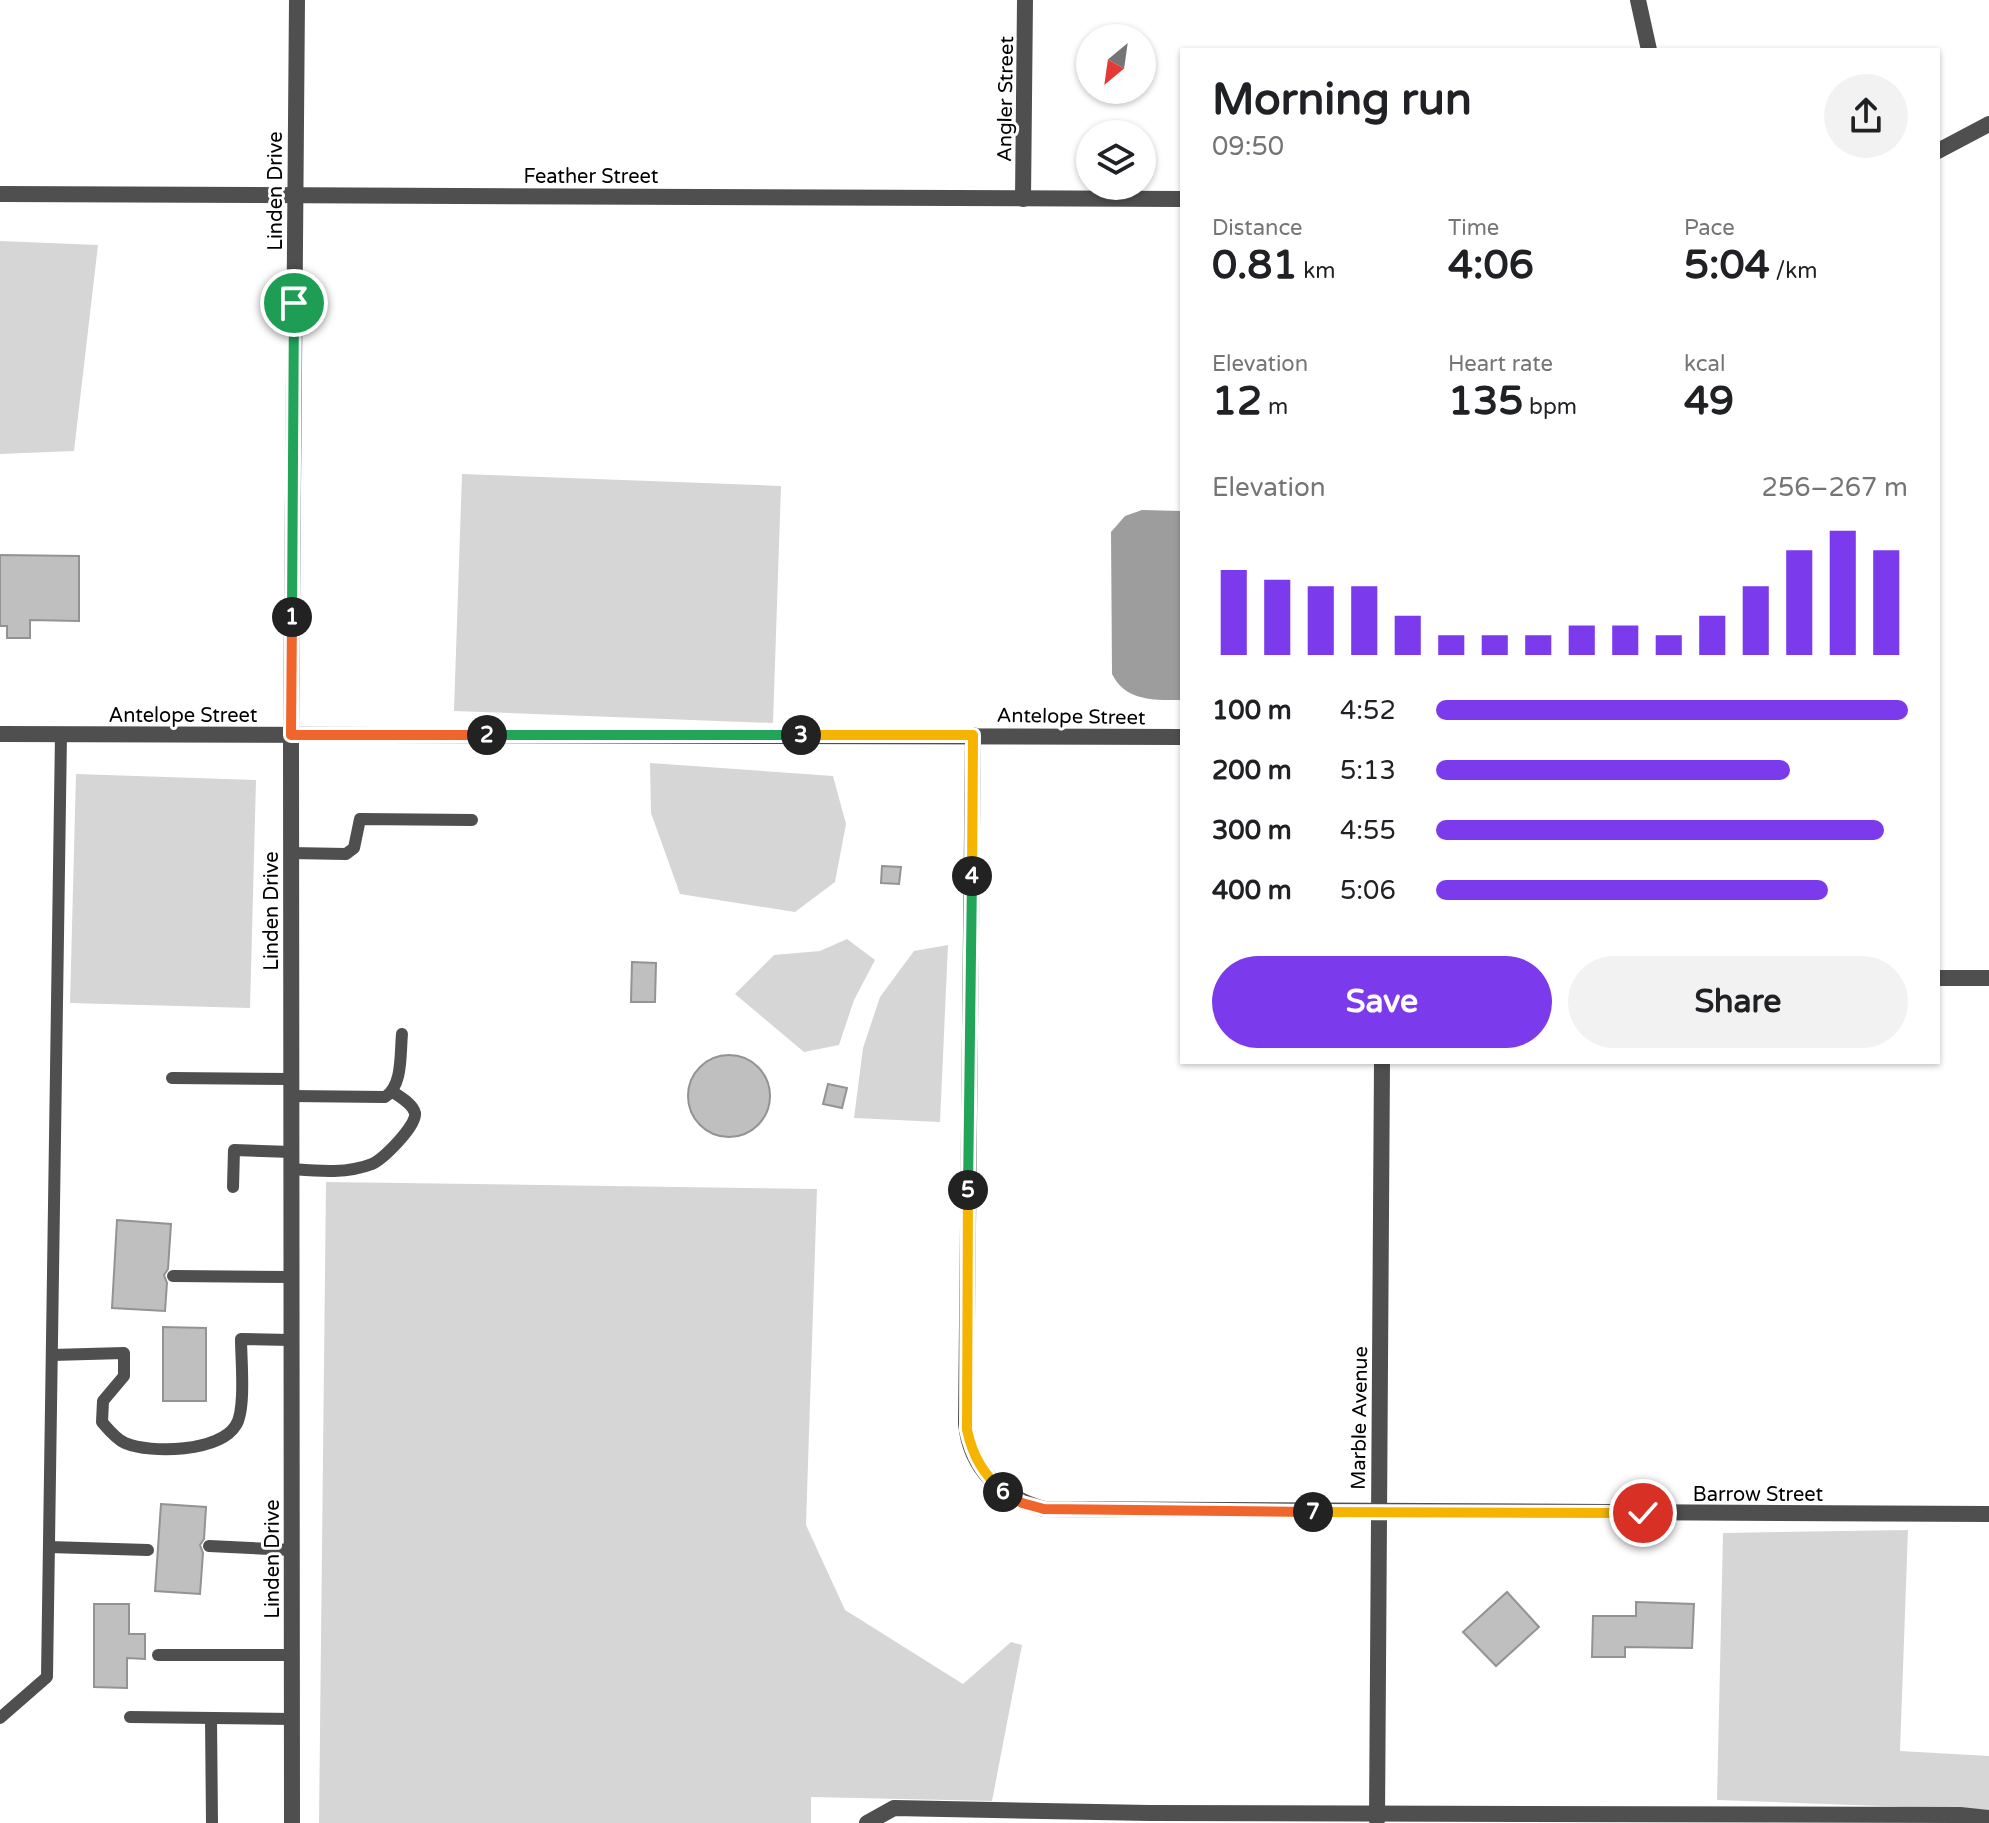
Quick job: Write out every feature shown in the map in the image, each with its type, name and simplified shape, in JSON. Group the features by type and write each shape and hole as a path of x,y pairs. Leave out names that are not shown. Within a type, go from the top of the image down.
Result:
{"street":[{"name":"Linden Drive","path":"292,1823 291,735 297,0"},
{"name":"Angler Street","path":"1023,199 1025,0"},
{"path":"1638,0 1649,48"},
{"path":"1940,150 1989,124"},
{"name":"Feather Street","path":"0,194 1180,199"},
{"name":"Antelope Street","path":"0,734 1180,737"},
{"name":"Barrow Street","path":"973,735 966,1423 972,1453 983,1473 1002,1492 1022,1503 1044,1509 1989,1514"},
{"path":"1940,978 1989,978"},
{"name":"Marble Avenue","path":"1377,1818 1382,1064"},
{"path":"867,1823 894,1808 1150,1818 1868,1820 1960,1815 1989,1818"}],"lane":[{"path":"0,1718 47,1677 61,734"},
{"path":"291,853 346,854 354,848 360,819 472,820"},
{"path":"172,1078 385,1097 393,1092 397,1082 402,1034"},
{"path":"233,1187 234,1150 291,1160 322,1171 374,1163 389,1152 414,1122 412,1107 393,1092"},
{"path":"173,1276 291,1277"},
{"path":"52,1355 124,1353 124,1376 103,1401 102,1422 123,1443 151,1449 192,1448 226,1437 241,1415 241,1339 291,1340"},
{"path":"209,1546 292,1550"},
{"path":"49,1547 148,1550"},
{"path":"158,1655 291,1655"},
{"path":"130,1717 292,1719"},
{"path":"211,1718 212,1823"}],"shaded area":[{"path":"0,241 98,245 74,451 0,454"},
{"path":"462,474 781,486 773,723 454,711"},
{"path":"1142,510 1180,511 1180,700 1133,695 1112,674 1111,532 1125,516"},
{"path":"650,763 833,776 846,824 835,882 795,912 680,894 651,813"},
{"path":"76,774 256,780 250,1008 70,1003"},
{"path":"847,939 875,960 854,1000 839,1045 804,1052 735,994 774,955 820,951"},
{"path":"948,945 940,1122 854,1118 863,1048 880,997 914,951"},
{"path":"326,1182 817,1189 806,1525 845,1610 963,1684 1011,1642 1022,1645 992,1801 811,1797 811,1823 319,1823"},
{"path":"1908,1530 1900,1751 1989,1756 1989,1810 1717,1800 1723,1533"}],"building":[{"path":"0,555 79,556 79,621 30,620 30,638 7,638 7,626 0,626"},
{"path":"882,866 901,867 899,884 881,883"},
{"path":"632,962 656,963 655,1002 631,1002"},
{"path":"729,1055 745,1058 758,1067 767,1080 770,1096 767,1112 758,1125 745,1134 729,1137 713,1134 700,1125 691,1112 688,1096 691,1080 700,1067 713,1058"},
{"path":"828,1084 847,1088 842,1108 823,1104"},
{"path":"117,1220 171,1224 168,1269 164,1275 167,1283 165,1311 112,1308"},
{"path":"163,1327 206,1328 206,1401 163,1401"},
{"path":"161,1504 206,1507 204,1539 200,1545 203,1553 200,1594 155,1591"},
{"path":"1507,1592 1539,1627 1496,1666 1463,1632"},
{"path":"1636,1602 1694,1604 1692,1648 1625,1647 1625,1657 1592,1657 1593,1616 1636,1616"},
{"path":"94,1604 129,1604 129,1634 145,1634 145,1659 127,1658 127,1688 94,1687"}],"route":[{"path":"294,303 291,735 973,735 966,1423 972,1453 983,1473 1002,1492 1022,1503 1044,1509 1643,1513"}]}
